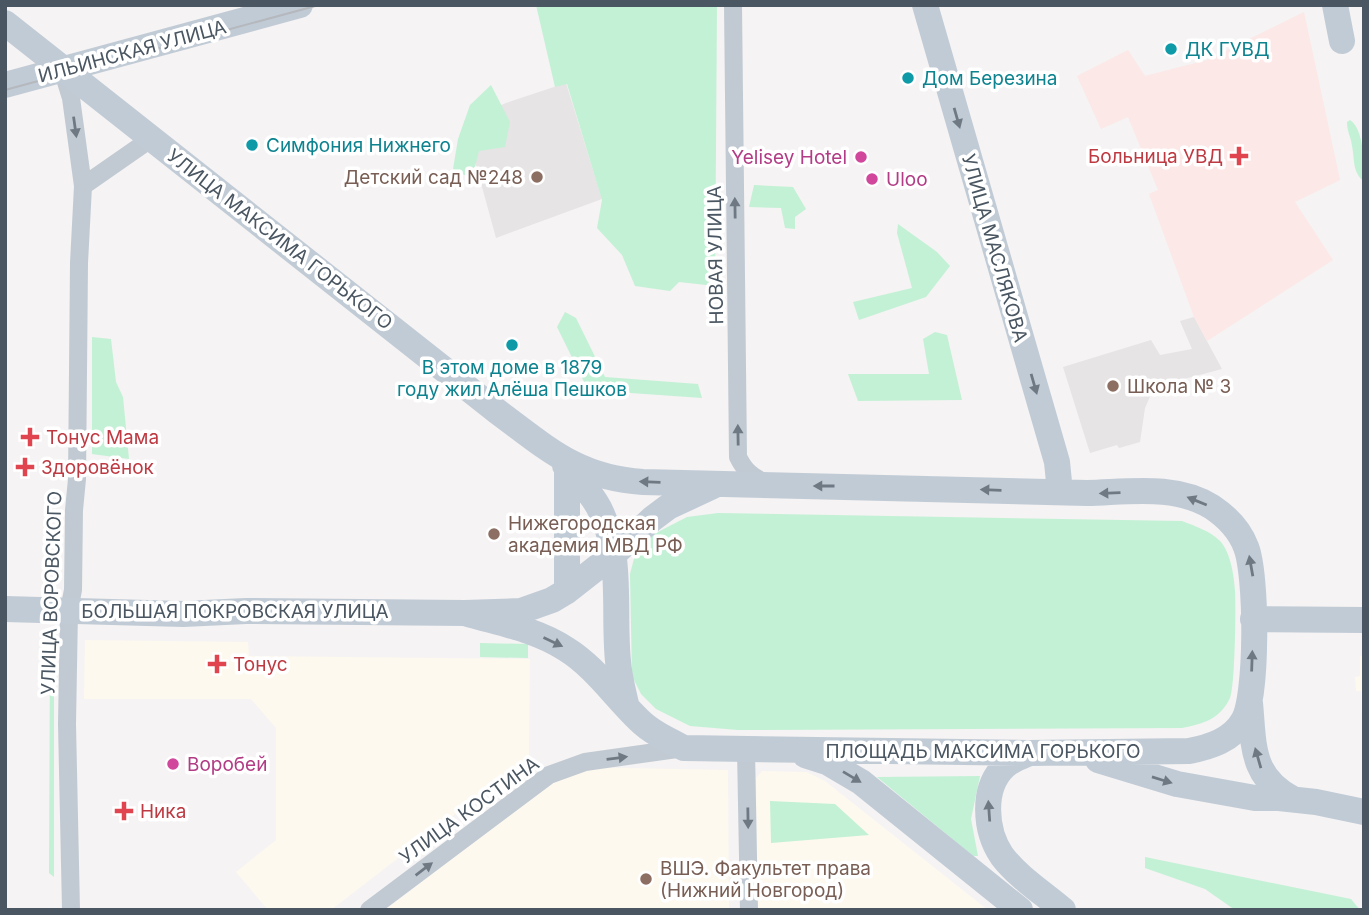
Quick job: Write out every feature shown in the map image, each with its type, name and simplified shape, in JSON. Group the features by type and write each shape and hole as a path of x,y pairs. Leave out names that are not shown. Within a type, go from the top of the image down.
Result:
{"main road":[{"name":"ИЛЬИНСКАЯ УЛИЦА","path":"5,85 300,5"},
{"name":"УЛИЦА МАСЛЯКОВА","path":"925,5 1057,462 1059,492"},
{"path":"1335,5 1342,41"},
{"name":"УЛИЦА МАКСИМА ГОРЬКОГО","path":"5,23 562,462"},
{"name":"ПЛОЩАДЬ МАКСИМА ГОРЬКОГО","path":"465,613 534,633 564,647 586,665 638,719 684,748 1029,753 1189,751 1208,748 1228,737 1243,722 1250,703 1253,582 1247,548 1240,533 1228,520 1196,499 1161,491 1059,492 619,480 595,475 562,462"},
{"path":"562,462 584,486 601,511 610,535 618,662 626,704"},
{"path":"562,462 567,591"},
{"name":"ПЛОЩАДЬ МАКСИМА ГОРЬКОГО","path":"465,613 522,611 552,600 613,555 668,507 718,483"},
{"name":"БОЛЬШАЯ ПОКРОВСКАЯ УЛИЦА","path":"5,609 183,614 246,611 465,613"},
{"path":"1253,619 1357,620"},
{"path":"1250,703 1257,762 1272,786 1293,799"},
{"path":"790,750 827,762 861,782 1020,910"},
{"path":"1073,752 1177,784 1255,798 1293,799 1364,812"},
{"path":"1029,753 1006,765 994,780 988,796 992,833 1001,855 1063,910"}],"street":[{"name":"НОВАЯ УЛИЦА","path":"733,5 738,457 752,477 772,486"},
{"name":"УЛИЦА ВОРОВСКОГО","path":"62,69 71,98 83,186 79,263 78,479 74,510 73,590 69,610 67,724 71,910"},
{"path":"83,186 152,138"},
{"name":"УЛИЦА КОСТИНА","path":"369,910 549,775 586,762 684,748"},
{"path":"746,750 749,910"}],"shaded area":[{"name":"Больница УВД","path":"1304,12 1340,180 1295,202 1333,260 1207,341 1194,317 1149,194 1158,190 1128,117 1101,129 1077,76 1128,50 1145,76 1207,60"},
{"name":"Детский сад №248","path":"566,83 602,199 496,238 464,121 506,103"},
{"name":"Школа № 3","path":"1194,317 1222,369 1154,387 1145,408 1140,442 1090,453 1063,367 1151,340 1160,355 1192,349 1180,321"},
{"path":"85,640 248,642 249,656 530,659 529,757 331,910 268,910 236,872 276,840 276,728 251,699 84,699"},
{"path":"1360,656 1364,656 1364,778 1361,691 1356,691 1355,677 1360,676"},
{"path":"572,767 728,770 729,910 385,910"},
{"path":"762,771 807,772 825,781 988,910 757,910 756,778"}],"green space":[{"path":"536,5 717,5 715,286 679,282 670,291 635,286 622,255 597,228 602,200 567,84 555,87"},
{"path":"491,85 510,122 505,147 479,151 472,179 453,169 458,139 470,105"},
{"path":"1350,120 1355,124 1361,138 1364,164 1362,180 1354,164 1347,126"},
{"path":"754,185 793,187 806,209 795,217 795,229 785,228 781,208 749,207"},
{"path":"898,224 937,252 950,266 926,297 859,320 853,302 912,288 897,233"},
{"path":"565,312 576,318 605,377 698,384 702,398 588,390 557,327"},
{"path":"935,332 947,335 962,400 858,401 848,374 929,374 923,339"},
{"path":"92,337 111,339 116,382 123,397 129,459 92,454"},
{"path":"718,513 1182,521 1216,537 1227,552 1231,565 1235,585 1235,613 1230,698 1216,716 1197,725 1182,728 738,730 690,726 656,709 641,694 632,676 630,574 636,551 654,534 687,517"},
{"path":"480,643 528,644 528,658 480,657"},
{"path":"50,644 54,648 54,877 49,873"},
{"path":"980,776 971,819 978,856 973,856 877,777"},
{"path":"770,801 835,804 869,835 771,843"},
{"path":"1145,857 1351,899 1360,910 1235,910 1205,889 1145,868"}],"tram line":[{"path":"5,90 319,5"}],"place":[{"name":"ДК ГУВД","path":"1171,49"},
{"name":"Дом Березина","path":"908,78"},
{"name":"Симфония Нижнего","path":"252,145"},
{"name":"Больница УВД","path":"1239,156"},
{"name":"Yelisey Hotel","path":"861,157"},
{"name":"Детский сад №248","path":"537,177"},
{"name":"Uloo","path":"872,179"},
{"name":"В этом доме в 1879 году жил Алёша Пешков","path":"512,345"},
{"name":"Школа № 3","path":"1113,386"},
{"name":"Тонус Мама","path":"30,437"},
{"name":"Здоровёнок","path":"25,467"},
{"name":"Нижегородская академия МВД РФ","path":"494,534"},
{"name":"Тонус","path":"217,664"},
{"name":"Воробей","path":"173,764"},
{"name":"Ника","path":"124,811"},
{"name":"ВШЭ. Факультет права (Нижний Новгород)","path":"646,879"}]}
